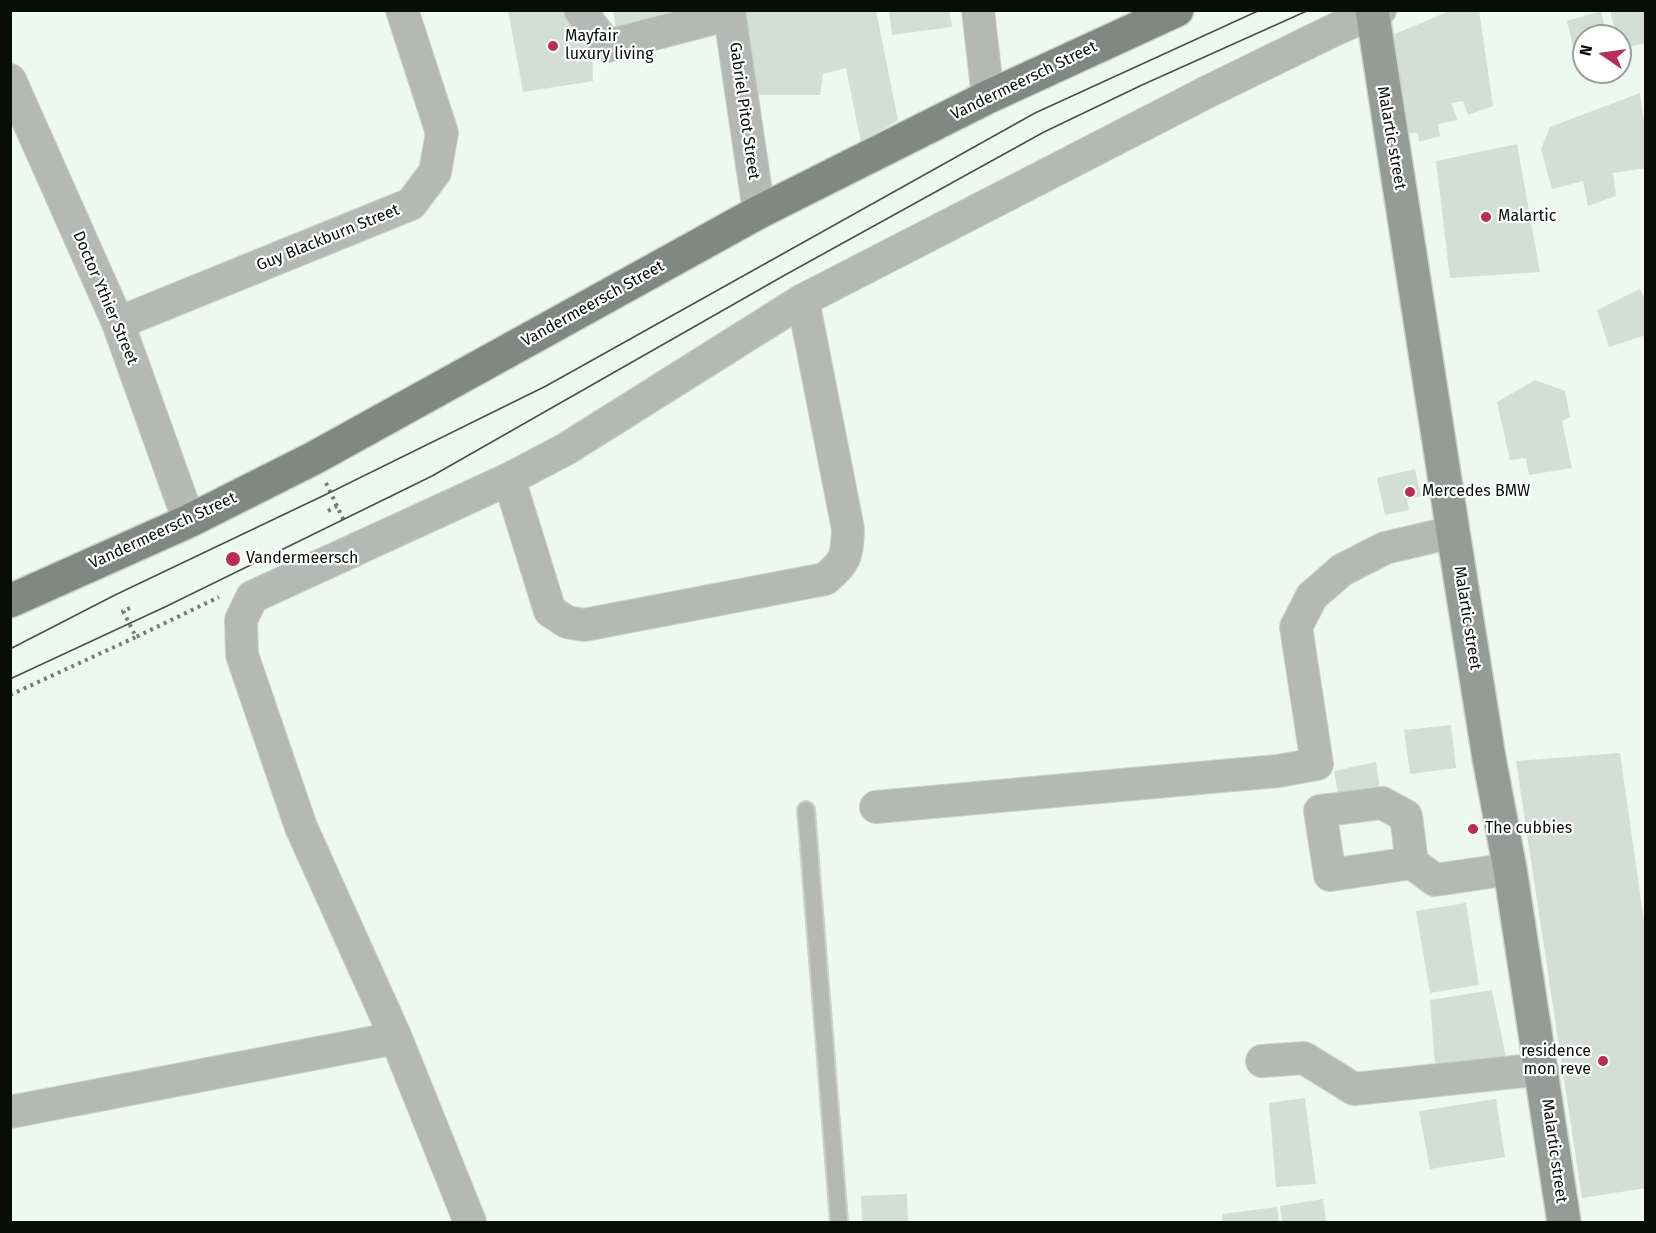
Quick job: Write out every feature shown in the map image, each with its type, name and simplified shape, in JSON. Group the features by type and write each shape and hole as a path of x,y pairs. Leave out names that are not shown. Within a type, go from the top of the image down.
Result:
{"main road":[{"name":"Vandermeersch Street","path":"10,602 189,521 314,458 759,212 988,97 1177,10"}],"street":[{"name":"Guy Blackburn Street","path":"118,323 411,204 435,172 442,133 402,10"},
{"path":"580,10 607,46 730,12"},
{"path":"978,10 988,97"},
{"name":"Gabriel Pitot Street","path":"730,12 759,212"},
{"path":"470,1222 396,1038 301,827 242,655 241,620 252,597 509,479 566,450 803,300 1207,92 1375,12"},
{"name":"Malartic street","path":"1375,12 1453,532 1489,758 1510,869 1564,1222"},
{"name":"Doctor Ythier Street","path":"10,80 118,323 189,521"},
{"path":"509,479 550,611 567,622 584,625 825,579 840,567 847,548 848,529 803,300"},
{"path":"1453,532 1385,548 1342,570 1312,596 1296,627 1317,764 1320,811 1330,875 1412,863 1436,880 1510,869"},
{"path":"876,807 1278,771 1317,764"},
{"path":"1320,811 1382,803 1406,816 1412,863"},
{"path":"10,1112 396,1038"},
{"path":"1262,1061 1304,1058 1354,1089 1542,1069"}],"lane":[{"path":"806,810 839,1222"}],"path":[{"path":"314,458 357,548"},
{"path":"328,511 337,506"},
{"path":"10,695 228,593 241,620"},
{"path":"130,608 123,611 136,637"}],"building":[{"name":"Mayfair luxury living","path":"508,10 591,10 593,81 523,92"},
{"path":"613,10 683,10 617,34"},
{"path":"745,10 876,10 898,120 861,143 846,68 823,74 820,95 756,95"},
{"path":"889,10 949,10 952,27 892,35"},
{"path":"1452,10 1479,10 1493,106 1468,115 1463,101 1451,103 1458,120 1438,124 1440,136 1419,142 1418,133 1407,133 1394,48 1395,34"},
{"path":"1610,10 1646,10 1646,43 1632,46 1632,24 1613,24"},
{"path":"1601,11 1604,24 1572,24 1572,42 1567,21"},
{"path":"1640,93 1646,139 1646,168 1613,173 1616,196 1588,206 1583,181 1552,189 1541,149 1550,127"},
{"name":"Malartic","path":"1517,144 1540,272 1450,278 1436,161"},
{"path":"1640,289 1646,302 1646,335 1609,347 1597,310"},
{"path":"1535,380 1565,391 1570,417 1562,421 1572,468 1529,475 1526,458 1510,460 1497,402"},
{"path":"1415,469 1421,496 1407,500 1409,510 1385,515 1377,478"},
{"path":"1451,725 1456,768 1410,774 1404,730"},
{"name":"residence mon reve","path":"1620,753 1646,935 1646,1188 1582,1198 1516,761"},
{"path":"1376,762 1380,791 1339,798 1334,771"},
{"path":"1466,903 1479,985 1430,993 1416,911"},
{"path":"1492,990 1508,1067 1436,1077 1430,1000"},
{"path":"1305,1098 1316,1184 1276,1187 1269,1103"},
{"path":"1496,1099 1505,1157 1430,1169 1419,1111"},
{"path":"907,1194 908,1222 862,1222 861,1196"},
{"path":"1323,1199 1326,1222 1282,1222 1280,1206"},
{"path":"1277,1207 1279,1222 1222,1222 1222,1214"}],"tram line":[{"path":"10,649 115,595 546,386 1035,113 1260,10"},
{"path":"10,679 167,606 432,476 785,275 1044,132 1309,10"}],"place":[{"name":"Mayfair luxury living","path":"553,46"},
{"name":"Malartic","path":"1486,217"},
{"name":"Mercedes BMW","path":"1410,492"},
{"name":"Vandermeersch","path":"233,559"},
{"name":"The cubbies","path":"1473,829"},
{"name":"residence mon reve","path":"1603,1061"}]}
